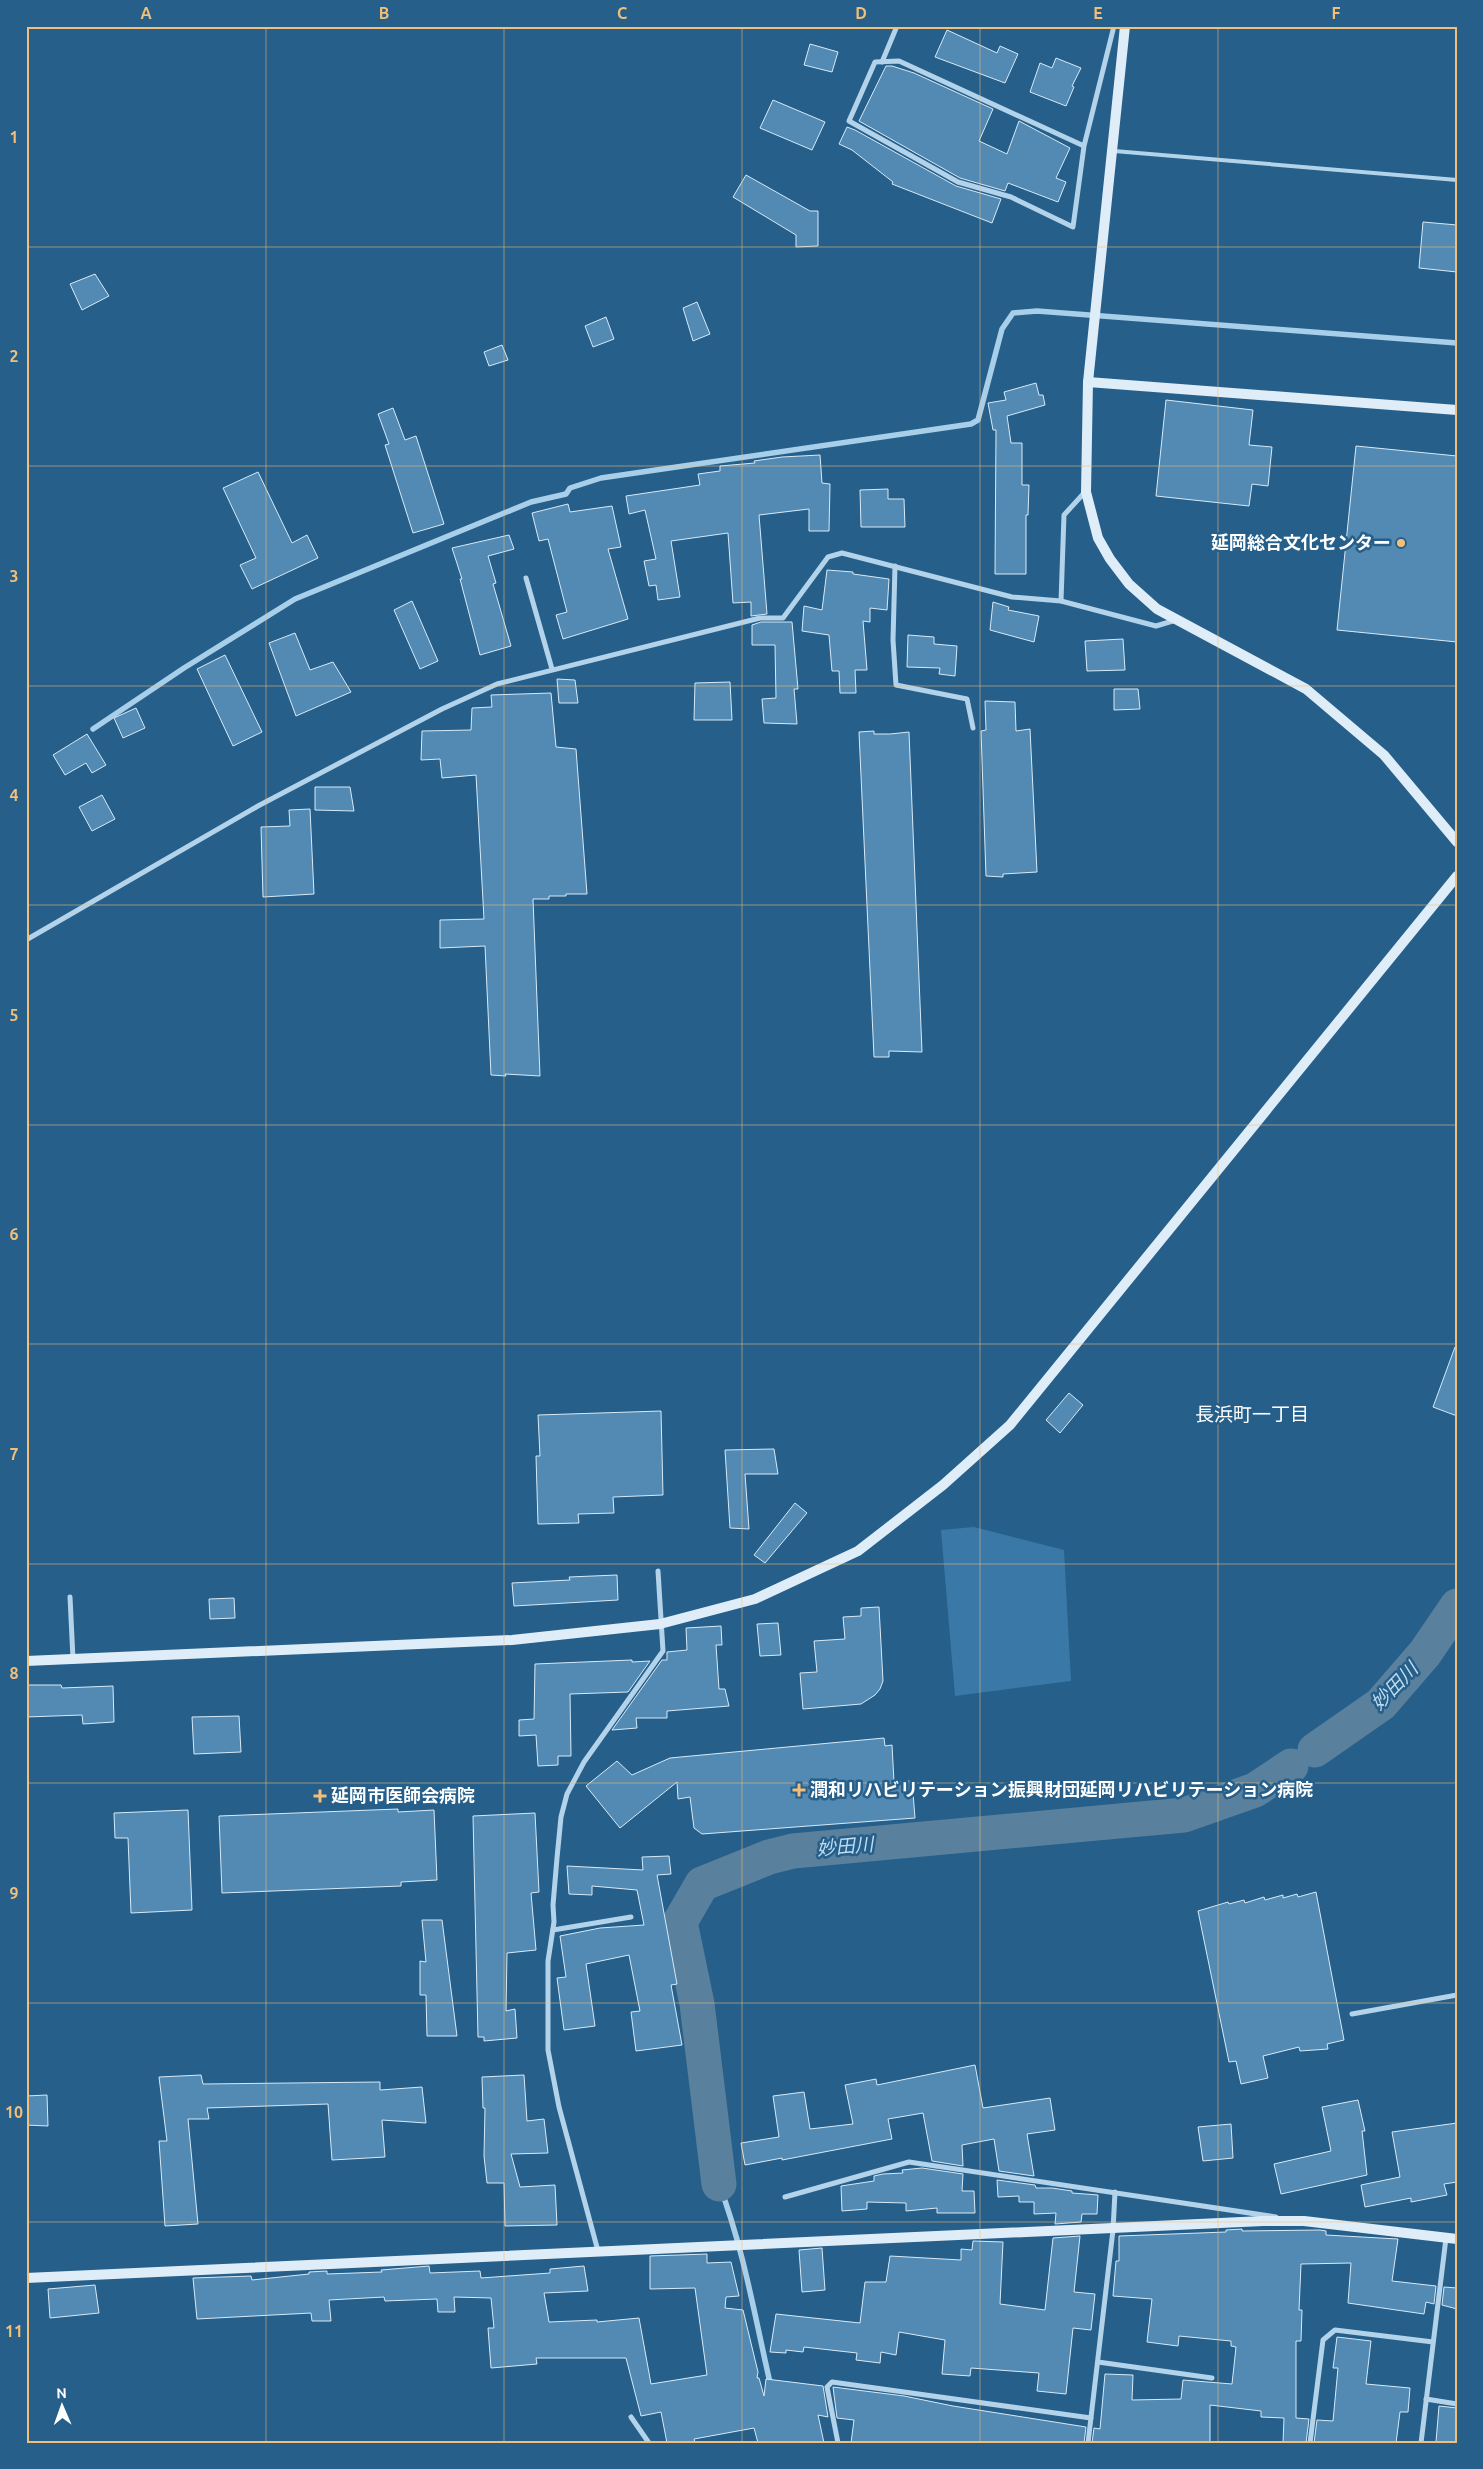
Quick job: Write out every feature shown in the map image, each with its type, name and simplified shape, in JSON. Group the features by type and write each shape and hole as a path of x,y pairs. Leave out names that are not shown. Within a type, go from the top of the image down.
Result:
{"street":[{"path":"882,62 897,26"},
{"path":"1084,146 899,61 875,62 849,121 958,182 1011,197 1073,227 1084,146 1114,26"},
{"path":"1125,26 1088,382 1086,492 1098,538 1110,559 1129,584 1157,609 1306,689 1384,755 1457,842"},
{"path":"1088,382 1457,410"},
{"path":"1061,602 1064,515 1086,492"},
{"path":"26,940 258,806 442,709 497,684 760,618 783,618 828,557 842,553 1012,597 1061,602 1156,626 1176,620"},
{"path":"895,566 893,640 896,685 967,699 973,728"},
{"path":"526,578 552,670"},
{"path":"26,1661 512,1640 660,1624 755,1599 858,1551 943,1485 1010,1425 1457,876"},
{"path":"598,2252 558,2108 548,2050 548,1961 553,1930 556,1858 561,1817 567,1794 584,1762 663,1651 658,1571"},
{"path":"70,1598 73,1659"},
{"path":"553,1930 631,1917"},
{"path":"1352,2014 1457,1995"},
{"path":"786,2197 909,2162 1304,2221 1457,2239"},
{"path":"1088,2443 1113,2230 1115,2192"},
{"path":"26,2278 1304,2221"},
{"path":"1421,2443 1446,2238"},
{"path":"1310,2443 1323,2340 1335,2330 1433,2342"},
{"path":"1098,2362 1212,2378"},
{"path":"838,2443 827,2387 832,2382 1091,2418"},
{"path":"1426,2399 1457,2404"},
{"path":"631,2417 648,2443"}],"lane":[{"path":"1111,151 1457,180"}],"shaded area":[{"path":"974,1527 1064,1550 1071,1681 955,1696 941,1530"}],"building":[{"path":"947,30 997,53 1000,46 1018,54 1005,83 935,57"},
{"path":"810,44 838,52 832,72 804,65"},
{"path":"1056,58 1081,68 1072,86 1074,87 1066,106 1030,92 1040,63 1052,68"},
{"path":"886,66 914,73 993,109 979,141 1007,154 1019,121 1070,148 1056,178 1066,182 1058,202 1008,183 1005,191 960,178 859,121"},
{"path":"773,100 825,122 812,150 760,128"},
{"path":"847,127 956,186 1001,199 992,223 892,184 893,182 852,150 839,144"},
{"path":"746,175 810,211 818,211 818,246 796,247 796,235 733,197"},
{"path":"1423,222 1457,225 1457,272 1419,268"},
{"path":"95,274 109,296 82,310 70,284"},
{"path":"697,302 710,334 693,341 683,308"},
{"path":"606,317 614,339 593,347 585,326"},
{"path":"502,345 508,360 489,366 484,352"},
{"path":"1036,383 1039,395 1043,395 1045,405 1007,416 1011,443 1022,443 1022,485 1029,485 1028,515 1026,515 1026,574 995,574 996,430 993,430 988,403 1006,400 1004,392"},
{"path":"1166,400 1253,410 1249,445 1272,447 1268,486 1252,484 1249,506 1156,496"},
{"path":"393,408 405,440 416,436 444,524 413,533 385,445 389,444 378,414"},
{"name":"延岡総合文化センター","path":"1356,446 1457,456 1457,642 1337,630"},
{"path":"820,455 822,483 830,484 829,531 809,531 809,509 759,515 767,614 751,616 751,602 733,603 728,533 671,541 680,597 658,600 656,585 649,586 644,561 656,559 645,510 629,514 626,496 700,485 698,474 720,471 720,466 755,463 754,461 782,457"},
{"path":"258,472 292,543 307,535 318,558 252,589 240,565 256,558 223,488"},
{"path":"888,489 888,499 904,499 905,527 861,527 860,490"},
{"path":"568,504 570,512 612,506 621,547 608,549 628,619 563,639 556,615 567,612 548,539 539,541 532,513"},
{"path":"509,535 514,549 488,556 496,583 493,584 511,646 480,655 460,579 462,579 452,548"},
{"path":"827,570 853,572 853,574 889,579 887,610 870,608 870,622 863,621 867,670 855,670 856,693 840,693 839,671 832,671 829,635 802,631 804,606 822,610"},
{"path":"412,601 438,661 420,669 394,610"},
{"path":"993,602 1009,607 1008,610 1039,616 1034,642 990,630"},
{"path":"761,622 792,622 798,689 794,689 797,724 764,723 762,699 776,698 775,645 752,645 752,625"},
{"path":"295,633 310,670 333,662 351,692 296,716 269,643"},
{"path":"908,635 934,637 934,644 957,646 955,676 939,674 940,668 907,667"},
{"path":"1123,639 1125,670 1087,671 1085,641"},
{"path":"225,655 262,732 233,746 197,669"},
{"path":"557,679 575,680 578,703 559,703"},
{"path":"730,682 732,720 694,720 695,683"},
{"path":"1114,689 1138,689 1140,709 1114,710"},
{"path":"551,693 556,747 576,749 587,894 566,894 566,896 549,896 549,899 533,899 540,1076 491,1075 485,946 440,948 440,920 484,919 476,775 442,778 440,759 421,760 422,731 471,730 472,708 492,707 491,695"},
{"path":"985,701 1015,702 1016,731 1030,729 1037,872 1003,874 1003,877 986,876 981,731 986,730"},
{"path":"136,708 145,728 123,738 114,718"},
{"path":"874,731 874,734 909,732 922,1052 889,1051 889,1057 874,1057 859,732"},
{"path":"87,734 106,765 92,773 86,763 65,775 53,755"},
{"path":"315,787 350,787 354,811 315,810"},
{"path":"102,795 115,819 92,831 79,807"},
{"path":"310,809 314,894 263,897 261,827 290,826 289,810"},
{"path":"1455,1347 1457,1347 1457,1416 1433,1407"},
{"path":"1069,1393 1083,1405 1060,1433 1046,1420"},
{"path":"661,1411 663,1495 613,1497 614,1513 578,1514 579,1523 538,1524 536,1456 540,1456 538,1415"},
{"path":"774,1449 778,1474 745,1474 749,1529 730,1528 725,1450"},
{"path":"795,1503 807,1513 765,1563 754,1555"},
{"path":"617,1575 618,1600 514,1606 512,1583 570,1580 569,1577"},
{"path":"234,1598 235,1618 210,1619 209,1599"},
{"path":"879,1607 883,1681 880,1689 875,1695 861,1704 803,1709 800,1673 817,1672 814,1641 845,1639 843,1617 861,1616 861,1608"},
{"path":"778,1623 781,1655 760,1656 757,1624"},
{"path":"721,1626 722,1645 716,1645 719,1689 725,1689 729,1706 667,1711 667,1718 636,1718 637,1728 612,1730 662,1660 667,1660 667,1652 687,1650 686,1628"},
{"path":"632,1660 632,1662 650,1661 628,1692 570,1694 571,1756 558,1756 558,1765 538,1766 536,1735 519,1736 519,1720 534,1719 535,1664"},
{"path":"26,1685 61,1685 62,1688 113,1686 114,1722 83,1724 82,1715 26,1717"},
{"path":"239,1716 241,1752 194,1754 192,1717"},
{"path":"884,1738 885,1746 892,1745 894,1782 912,1781 915,1818 702,1834 694,1828 690,1797 678,1799 677,1782 620,1828 586,1786 617,1761 632,1775 670,1758"},
{"path":"398,1809 398,1812 434,1810 437,1880 401,1882 401,1886 222,1893 219,1816"},
{"path":"188,1810 192,1910 131,1913 128,1838 115,1838 114,1813"},
{"path":"535,1813 539,1892 531,1893 536,1950 507,1953 506,2011 515,2009 517,2038 484,2041 484,2037 478,2037 473,1816"},
{"path":"669,1856 671,1874 657,1875 677,1984 671,1985 682,2045 636,2051 631,2012 640,2011 629,1955 586,1964 595,2026 564,2030 557,1978 566,1977 560,1936 600,1928 644,1925 637,1890 592,1886 592,1895 569,1894 567,1866 643,1870 642,1857"},
{"path":"1316,1892 1344,2040 1327,2044 1328,2049 1300,2051 1299,2047 1263,2056 1268,2078 1241,2084 1236,2061 1229,2062 1198,1911 1228,1902 1229,1904 1244,1900 1245,1903 1264,1897 1265,1900 1283,1895 1283,1898 1297,1894 1298,1897"},
{"path":"422,1920 442,1920 457,2036 427,2036 426,1995 420,1995 420,1961 426,1962"},
{"path":"975,2065 983,2108 1050,2098 1055,2130 1027,2134 1034,2176 999,2171 994,2139 962,2145 963,2166 932,2161 923,2113 888,2119 892,2139 782,2160 782,2158 745,2165 741,2143 779,2137 773,2096 804,2092 810,2129 853,2124 845,2085 876,2079 877,2085"},
{"path":"201,2075 203,2084 380,2082 380,2090 422,2087 426,2123 382,2120 385,2157 332,2160 328,2104 207,2108 209,2119 188,2119 198,2224 165,2226 159,2141 167,2141 159,2077"},
{"path":"524,2075 527,2121 544,2119 548,2153 511,2154 520,2187 555,2185 557,2225 505,2226 504,2183 487,2183 484,2156 485,2108 483,2108 482,2077"},
{"path":"47,2095 48,2126 26,2125 26,2096"},
{"path":"1358,2100 1365,2131 1362,2131 1367,2175 1281,2194 1274,2164 1331,2151 1322,2107"},
{"path":"1457,2123 1457,2182 1444,2184 1447,2195 1411,2202 1411,2198 1365,2207 1361,2185 1400,2177 1392,2132"},
{"path":"1231,2124 1233,2158 1203,2161 1198,2127"},
{"path":"922,2168 963,2174 962,2191 974,2191 975,2213 937,2213 937,2208 906,2211 906,2203 867,2202 867,2209 842,2211 841,2186 874,2181 874,2176 883,2174 903,2173 902,2170"},
{"path":"997,2180 1035,2185 1036,2188 1052,2188 1072,2191 1072,2193 1098,2195 1097,2214 1082,2214 1081,2222 1055,2224 1056,2213 1034,2214 1034,2202 1019,2202 1019,2196 998,2197"},
{"path":"1242,2229 1242,2231 1320,2230 1326,2231 1326,2235 1398,2239 1392,2281 1436,2286 1434,2304 1426,2302 1424,2314 1348,2303 1351,2263 1301,2264 1299,2310 1302,2310 1301,2341 1296,2341 1296,2418 1309,2419 1306,2443 1283,2443 1284,2418 1261,2417 1261,2411 1210,2405 1210,2443 1092,2443 1094,2428 1100,2429 1105,2374 1133,2375 1132,2400 1181,2399 1183,2380 1232,2384 1236,2347 1231,2346 1231,2341 1179,2336 1178,2346 1147,2342 1152,2299 1113,2296 1116,2261 1119,2261 1119,2236 1226,2232 1226,2230"},
{"path":"1080,2236 1074,2292 1095,2294 1091,2330 1073,2328 1066,2394 1037,2391 1039,2373 971,2368 970,2376 942,2374 945,2340 899,2332 896,2355 881,2352 880,2363 856,2360 857,2353 804,2347 803,2352 786,2350 786,2353 770,2352 776,2314 860,2323 865,2282 886,2282 890,2256 961,2260 961,2249 972,2250 973,2241 1003,2242 1000,2304 1045,2310 1053,2238"},
{"path":"822,2248 825,2290 802,2292 799,2250"},
{"path":"707,2254 707,2263 731,2262 739,2296 726,2297 725,2308 743,2310 758,2372 757,2378 759,2378 764,2396 766,2379 823,2386 828,2417 818,2415 824,2443 758,2443 754,2428 694,2439 695,2443 667,2443 661,2412 641,2416 626,2358 536,2358 537,2364 491,2368 488,2328 494,2328 491,2298 454,2297 455,2312 438,2312 437,2299 385,2301 384,2297 329,2300 331,2321 312,2321 311,2313 197,2319 193,2278 251,2276 252,2280 309,2274 309,2272 327,2271 327,2274 382,2272 381,2270 429,2266 430,2273 480,2271 481,2278 550,2273 550,2269 584,2266 588,2291 544,2293 549,2322 597,2320 597,2322 639,2318 651,2384 707,2375 695,2288 650,2289 650,2256"},
{"path":"95,2285 99,2313 50,2318 48,2289"},
{"path":"1444,2287 1457,2288 1457,2309 1442,2305"},
{"path":"1337,2337 1371,2341 1366,2384 1410,2388 1408,2412 1400,2412 1396,2443 1314,2443 1317,2420 1333,2421 1338,2368 1333,2368"},
{"path":"833,2387 904,2396 953,2406 1086,2427 1084,2443 851,2443 854,2420 837,2418"},
{"path":"1439,2406 1457,2408 1457,2443 1436,2442"}],"waterway":[{"path":"93,729 184,668 295,599 531,502 566,494 570,488 601,478 971,424 978,420 1002,329 1013,313 1037,311 1457,343"},
{"name":"妙田川","path":"1315,1750 1381,1704 1425,1653 1457,1606"},
{"name":"妙田川","path":"719,2184 697,2004 680,1922 702,1884 769,1857 793,1851 1184,1815 1255,1790 1291,1766"},
{"path":"719,2184 742,2259 771,2387"}],"place":[{"name":"延岡総合文化センター","path":"1401,543"},
{"name":"潤和リハビリテーション振興財団延岡リハビリテーション病院","path":"799,1790"},
{"name":"延岡市医師会病院","path":"320,1796"}],"district":[{"name":"長浜町一丁目","path":"1252,1414"}]}
